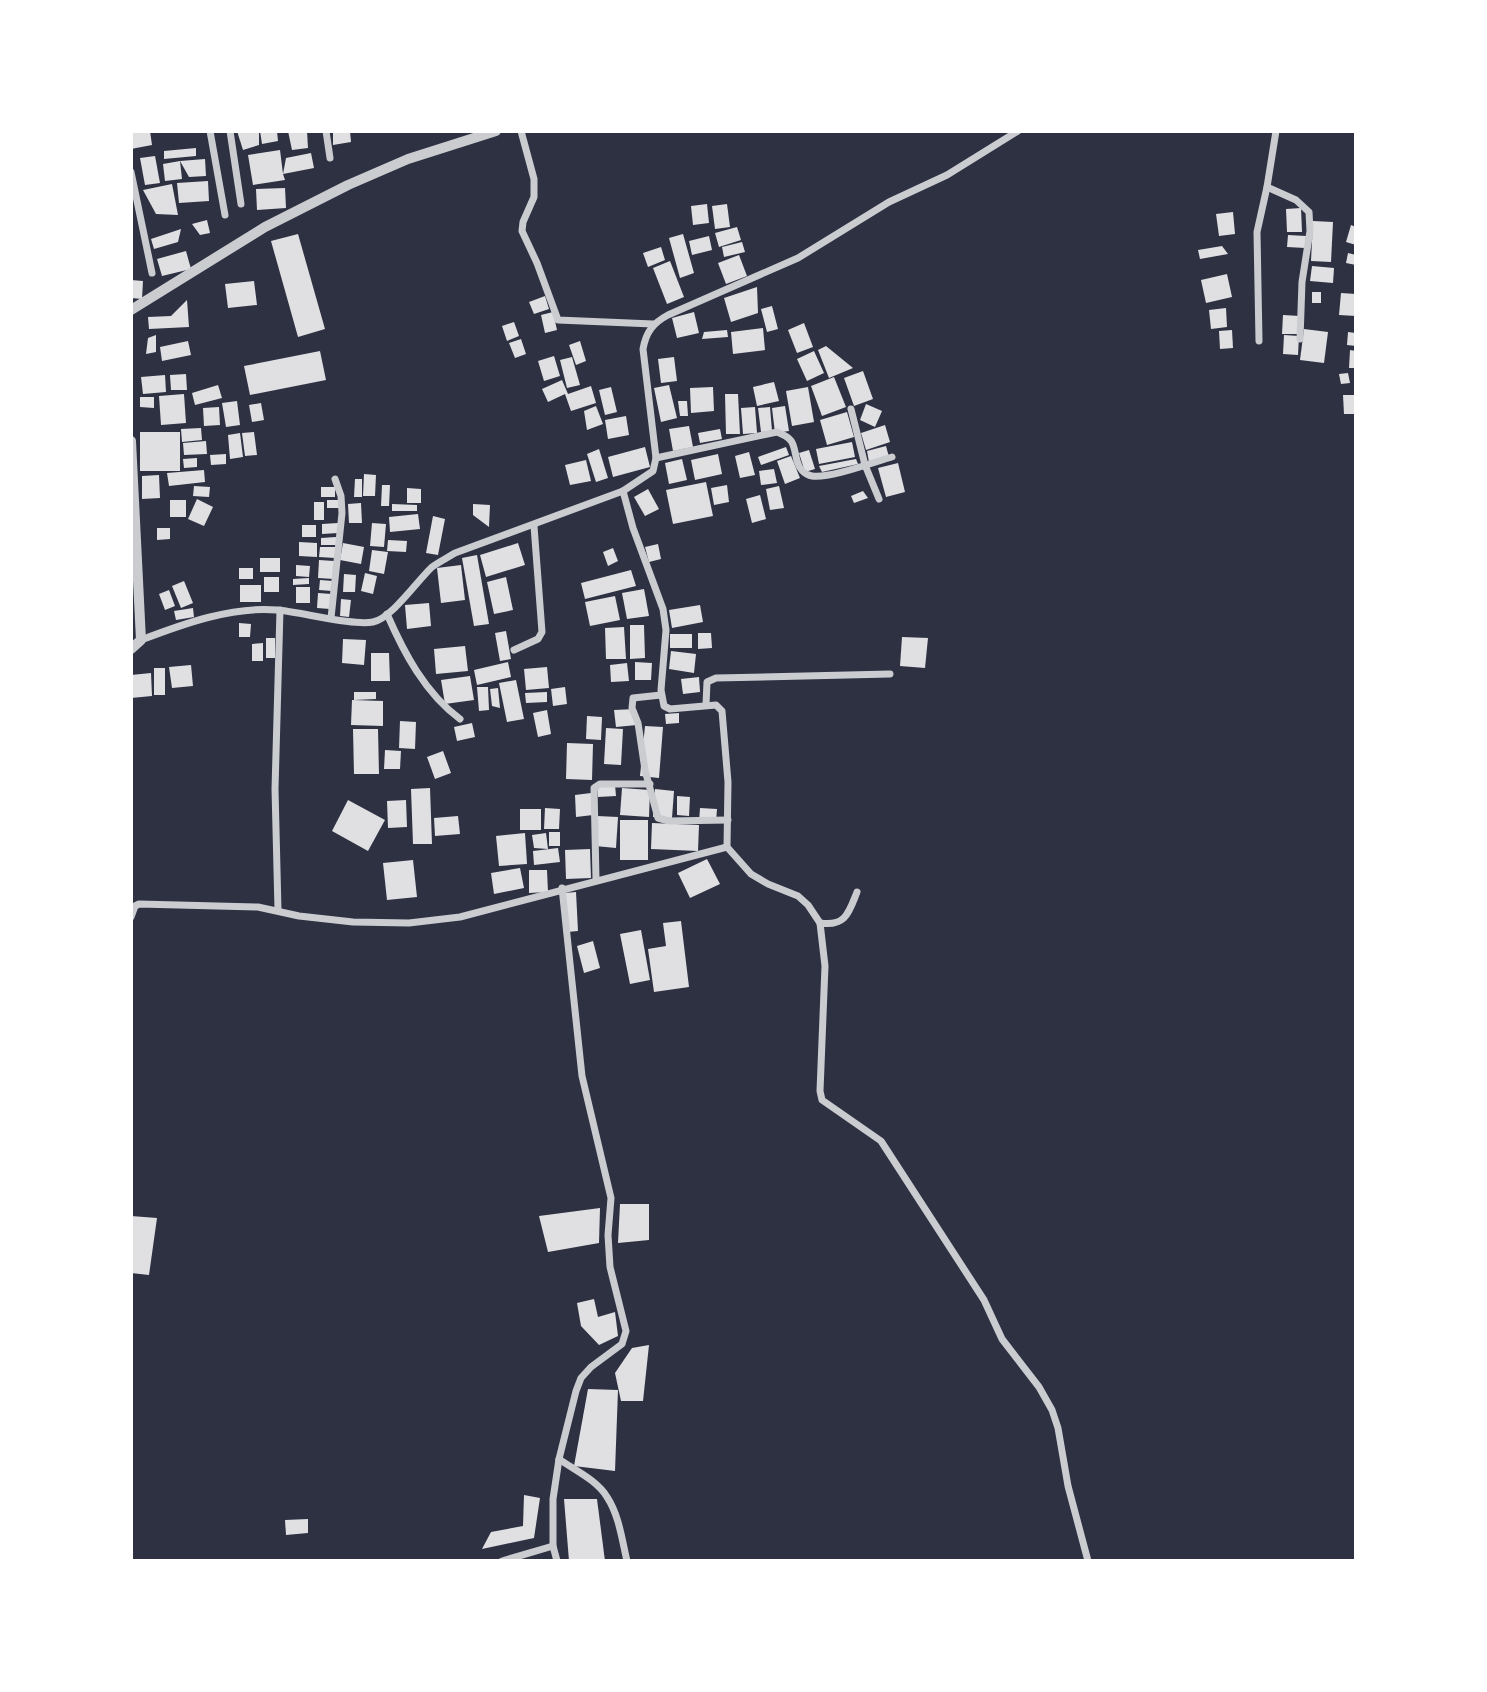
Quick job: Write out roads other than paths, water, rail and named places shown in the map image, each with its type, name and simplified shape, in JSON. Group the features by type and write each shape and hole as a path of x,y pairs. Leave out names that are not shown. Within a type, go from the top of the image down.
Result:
{"street":[{"path":"210,131 225,215"},
{"path":"230,131 241,204"},
{"path":"326,131 330,158"},
{"path":"131,310 265,227 366,176 408,159 496,131"},
{"path":"521,131 534,179 534,197 523,222 525,239 560,321 653,324"},
{"path":"131,649 141,640 168,630 248,610 280,610 375,622 387,614 435,565 455,553 623,491 653,471 656,458 643,349 646,335 653,324 798,258 889,202 947,175 1018,131"},
{"path":"1259,341 1257,232 1276,131"},
{"path":"131,172 152,273"},
{"path":"1267,187 1296,200 1309,212 1310,231 1302,282 1300,339"},
{"path":"851,409 865,465 879,499"},
{"path":"656,458 777,432 788,436 794,444 798,465 803,472 811,476 892,457"},
{"path":"131,441 141,640"},
{"path":"331,618 342,513 341,496 335,479"},
{"path":"623,491 633,528 663,609 666,630 661,695 663,706 670,709 706,705 719,707 724,718 727,847 751,874 797,896 808,905 820,923 825,966 820,1090 822,1100 873,1132 881,1140 984,1300 1002,1339 1015,1359 1033,1378 1058,1428 1068,1486 1088,1561"},
{"path":"514,650 538,639 542,632 534,526"},
{"path":"278,910 275,789 280,610"},
{"path":"387,614 401,645 429,689 445,708 460,719"},
{"path":"706,705 707,682 716,678 890,674"},
{"path":"661,695 633,698 632,708 638,723 645,770 658,818 669,821 728,820"},
{"path":"596,879 594,788 600,784 650,784"},
{"path":"131,917 135,906 139,904 258,907 299,916 353,922 409,922 460,917 596,879 727,847"},
{"path":"557,1561 553,1546 553,1499 559,1459 581,1378 622,1344 626,1331 610,1267 608,1234 611,1198 582,1076 562,888"},
{"path":"820,923 834,924 844,918 857,892"},
{"path":"559,1459 599,1487 607,1496 627,1561"},
{"path":"502,1561 553,1546"}]}
